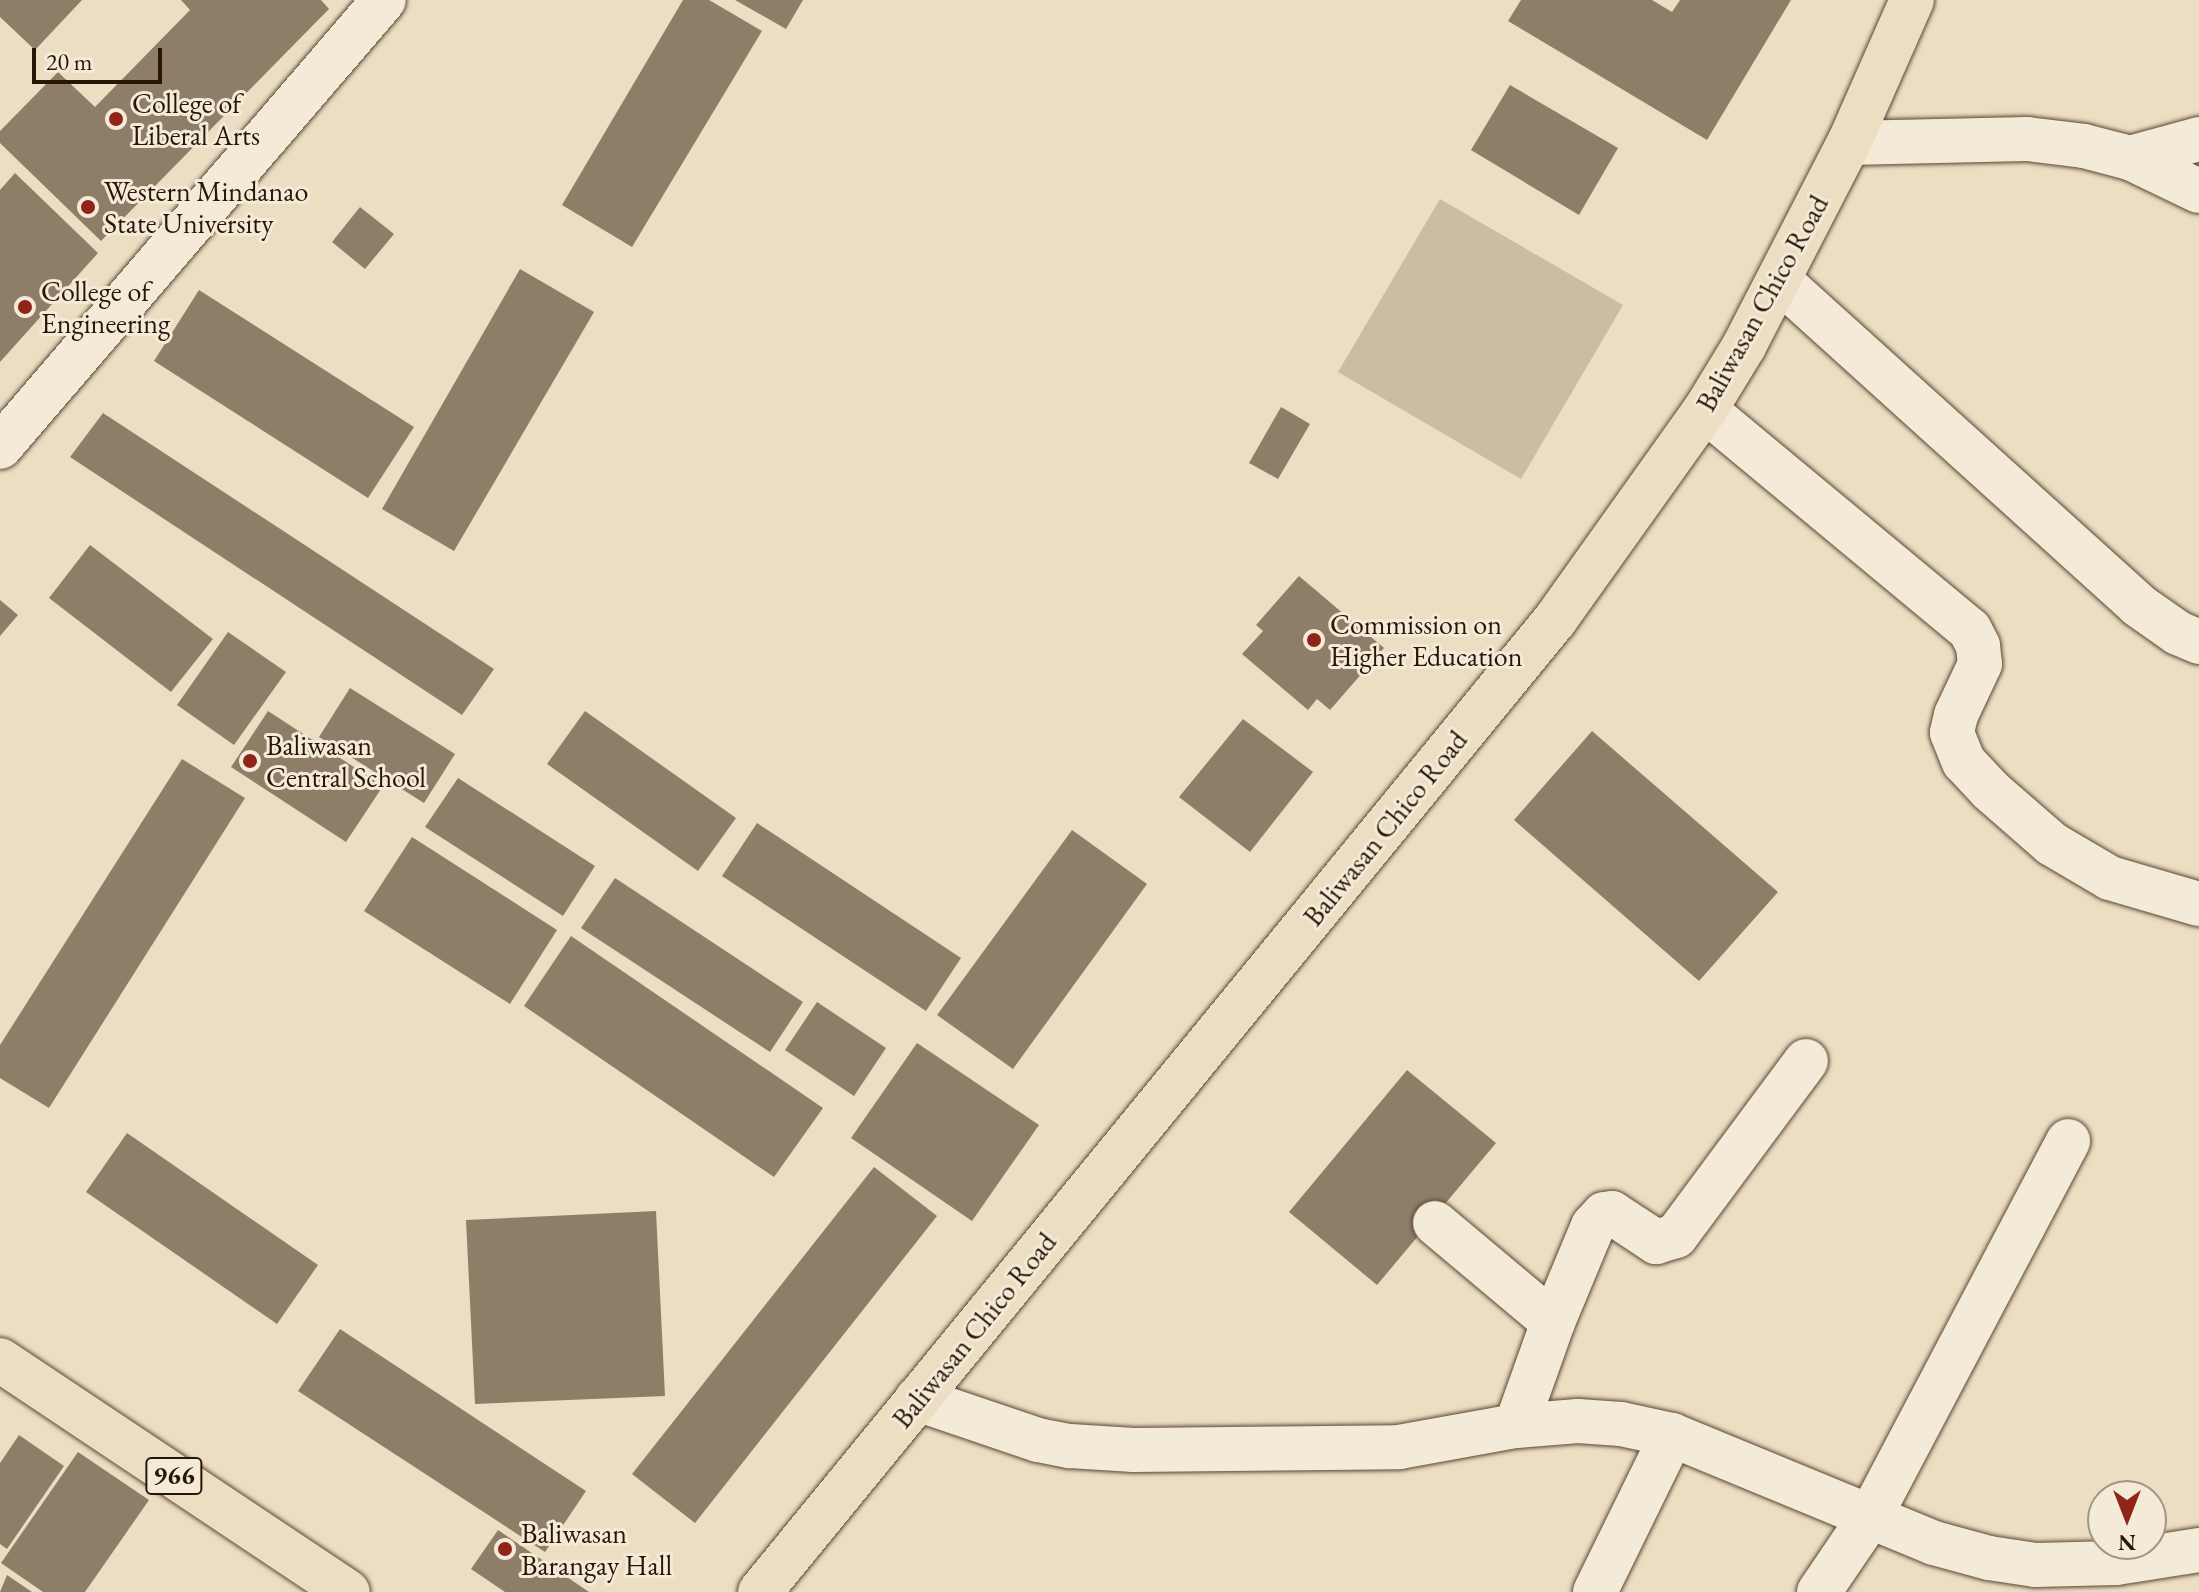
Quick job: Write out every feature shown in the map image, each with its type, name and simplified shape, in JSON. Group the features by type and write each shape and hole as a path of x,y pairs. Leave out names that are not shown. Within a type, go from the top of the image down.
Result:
{"main road":[{"name":"Baliwasan Chico Road","path":"760,1592 1555,620 1705,410 1780,281 1849,143 1912,0"},
{"name":"966","path":"0,1360 348,1592"}],"street":[{"path":"0,447 384,0"},
{"path":"1849,143 2027,139 2084,146 2130,158 2199,191"},
{"path":"2130,158 2199,139"},
{"path":"1780,281 2138,605 2178,633 2199,642"},
{"path":"1705,410 1970,630 1978,646 1980,664 1956,715 1952,733 1964,762 1990,790 2052,844 2110,878 2199,904"},
{"path":"1516,1426 1553,1322 1599,1219 1604,1214 1618,1214 1656,1242 1676,1236 1806,1061"},
{"path":"1819,1592 1870,1517 2068,1141"},
{"path":"1435,1223 1553,1322"},
{"path":"917,1399 1038,1440 1134,1450 1399,1447 1516,1426 1578,1421 1621,1424 1672,1435 1934,1543 1989,1558 2026,1578 2199,1550"},
{"path":"1595,1592 1672,1435"}],"shaded area":[{"path":"1440,199 1623,305 1521,479 1338,372"}],"building":[{"path":"0,0 82,0 35,50 0,17"},
{"name":"College of Liberal Arts","path":"181,0 321,0 329,9 101,241 0,143 0,131 58,72 95,107 190,10"},
{"path":"683,0 709,0 762,31 632,247 562,205"},
{"path":"735,0 803,0 786,29"},
{"path":"1521,0 1652,0 1672,12 1680,0 1791,0 1707,140 1508,21"},
{"path":"1510,85 1618,148 1579,215 1471,150"},
{"name":"College of Engineering","path":"15,173 98,253 0,362 0,190"},
{"path":"360,207 394,234 365,269 332,242"},
{"path":"520,269 594,312 454,551 382,509"},
{"path":"199,290 414,427 368,498 154,361"},
{"path":"1281,407 1310,424 1278,479 1249,463"},
{"path":"103,413 494,669 462,715 70,457"},
{"path":"90,545 213,639 171,692 49,598"},
{"name":"Commission on Higher Education","path":"1299,576 1384,648 1330,710 1317,699 1308,710 1242,654 1263,631 1256,625"},
{"path":"0,600 18,615 0,636"},
{"path":"228,632 286,672 234,745 177,705"},
{"path":"350,688 455,754 424,803 319,737"},
{"path":"268,711 383,786 346,842 231,767"},
{"path":"585,711 736,818 698,871 547,764"},
{"path":"1243,719 1313,772 1250,852 1179,797"},
{"path":"1592,731 1778,892 1699,981 1514,820"},
{"path":"182,759 245,798 49,1108 0,1078 0,1045"},
{"path":"458,778 595,866 563,916 425,827"},
{"path":"757,823 961,958 926,1011 722,876"},
{"path":"1072,830 1147,884 1013,1069 937,1015"},
{"path":"412,837 557,930 510,1004 364,911"},
{"path":"615,878 803,1002 770,1052 581,928"},
{"path":"571,936 823,1108 774,1177 524,1006"},
{"path":"817,1002 886,1048 854,1096 785,1050"},
{"path":"917,1043 1039,1125 972,1221 851,1138"},
{"path":"1407,1070 1496,1143 1377,1285 1289,1212"},
{"path":"127,1133 318,1265 277,1324 86,1192"},
{"path":"874,1167 937,1216 695,1523 632,1474"},
{"path":"656,1211 665,1396 475,1404 466,1220"},
{"path":"340,1329 586,1491 545,1552 298,1391"},
{"path":"19,1435 64,1466 7,1549 0,1544 0,1463"},
{"path":"78,1452 149,1500 85,1592 43,1592 1,1563"},
{"name":"Baliwasan Barangay Hall","path":"498,1530 589,1592 505,1592 471,1569"},
{"path":"7,1575 32,1592 0,1592"}],"place":[{"name":"College of Liberal Arts","path":"116,119"},
{"name":"Western Mindanao State University","path":"88,207"},
{"name":"College of Engineering","path":"25,307"},
{"name":"Commission on Higher Education","path":"1314,640"},
{"name":"Baliwasan Central School","path":"250,761"},
{"name":"Baliwasan Barangay Hall","path":"505,1549"}]}
